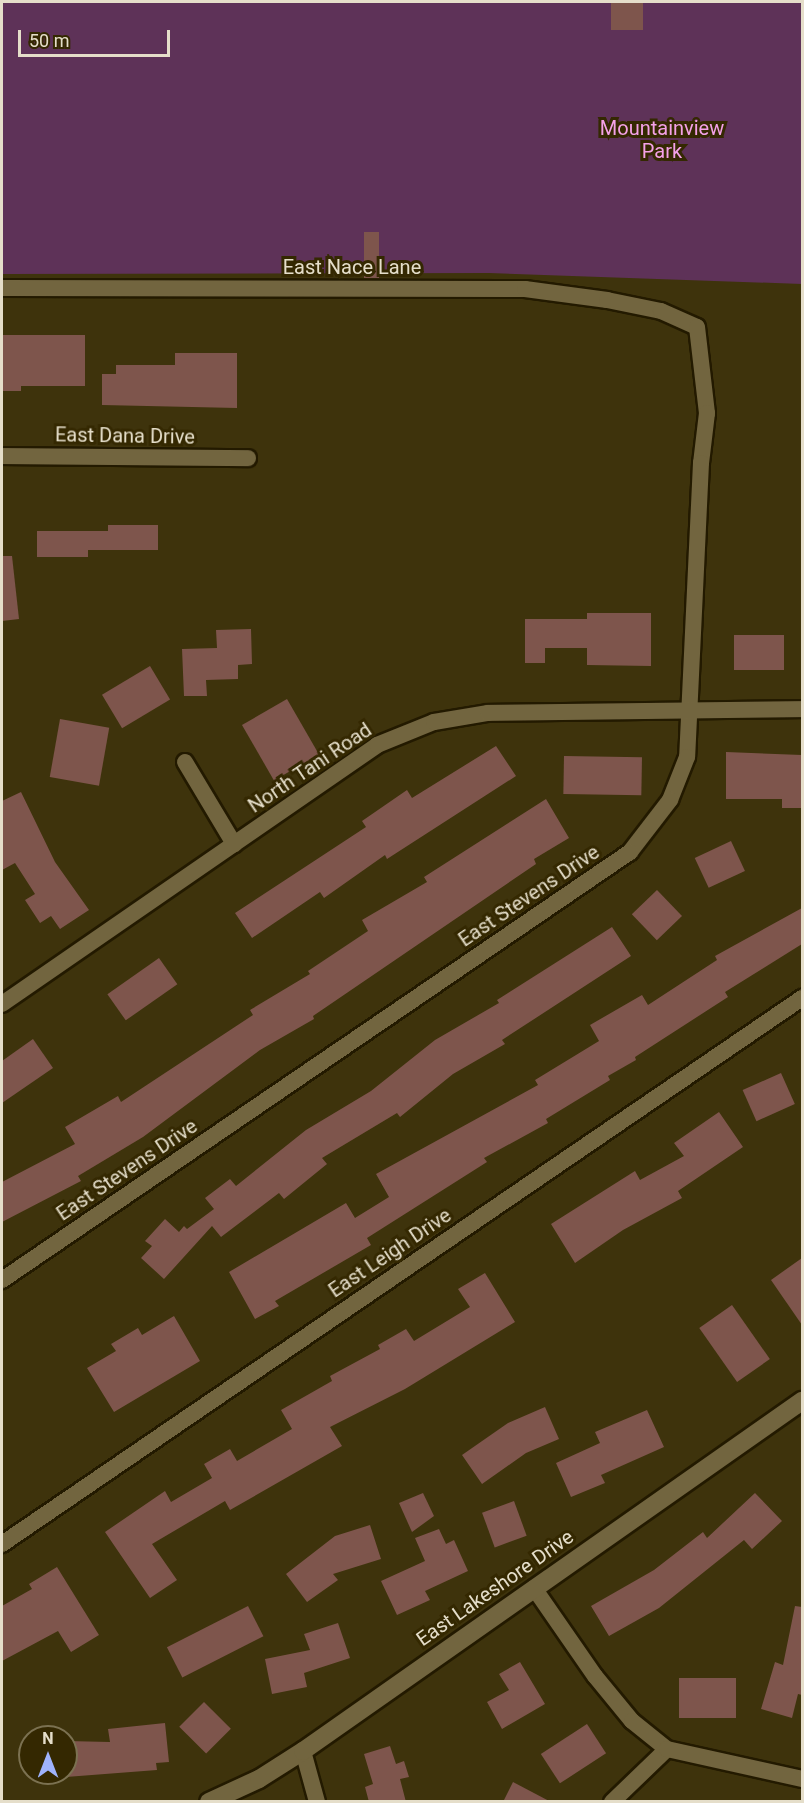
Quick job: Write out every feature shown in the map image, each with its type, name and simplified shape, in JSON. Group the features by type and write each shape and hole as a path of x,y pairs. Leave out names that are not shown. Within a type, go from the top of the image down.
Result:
{"main road":[{"name":"East Lakeshore Drive","path":"209,1802 259,1779 303,1751 802,1401"}],"street":[{"name":"East Nace Lane","path":"2,288 525,289 639,307 697,327"},
{"name":"East Stevens Drive","path":"2,1280 630,852 670,800 687,757 701,463 707,413 697,327"},
{"name":"East Dana Drive","path":"2,456 248,458"},
{"path":"690,709 802,709"},
{"name":"North Tani Road","path":"3,998 234,844 377,745 434,722 488,713 690,709"},
{"path":"185,762 234,844"},
{"name":"East Leigh Drive","path":"2,1544 802,998"},
{"path":"534,1588 595,1676 632,1721 667,1749 802,1779"},
{"path":"612,1802 667,1749"},
{"path":"303,1751 317,1802"}],"green space":[{"name":"Mountainview Park","path":"2,2 802,2 802,284 489,273 2,274"}],"building":[{"path":"611,2 643,2 643,30 611,30"},
{"path":"364,232 379,232 379,278 364,278"},
{"path":"2,335 85,335 85,386 21,386 21,391 2,391"},
{"path":"175,353 237,353 237,408 102,405 102,374 116,374 116,365 175,365"},
{"path":"108,525 158,525 158,550 88,550 88,557 37,557 37,531 108,531"},
{"path":"2,556 12,556 19,619 2,621"},
{"path":"587,613 651,613 651,666 587,665 587,648 545,648 545,663 525,663 525,619 587,619"},
{"path":"251,629 252,664 238,665 238,679 206,680 207,696 184,696 182,649 217,648 216,630"},
{"path":"734,635 784,635 784,670 734,670"},
{"path":"150,666 170,699 122,728 102,695"},
{"path":"287,699 319,754 274,780 242,725"},
{"path":"60,719 109,728 99,786 50,777"},
{"path":"496,746 516,776 387,859 385,855 324,898 320,892 252,938 235,913 366,827 362,821 407,790 412,798"},
{"path":"726,752 802,755 802,808 782,808 782,799 726,799"},
{"path":"564,756 642,757 641,795 563,794"},
{"path":"21,792 55,862 89,910 60,929 51,916 40,923 25,900 35,894 15,863 2,870 2,801"},
{"path":"546,799 569,838 534,859 536,864 313,1016 314,1019 260,1050 143,1137 78,1176 81,1181 2,1222 2,1182 75,1144 65,1127 118,1096 121,1102 253,1015 250,1010 310,974 308,971 368,931 362,920 427,882 424,877"},
{"path":"731,841 745,871 709,888 695,858"},
{"path":"657,890 682,916 657,940 632,914"},
{"path":"802,908 802,944 725,992 728,997 635,1057 636,1060 608,1076 610,1080 546,1119 548,1123 484,1158 487,1162 367,1238 371,1245 275,1301 279,1306 255,1319 229,1272 346,1203 355,1218 389,1197 376,1174 538,1085 535,1080 599,1041 590,1025 642,995 648,1005 717,960 715,956"},
{"path":"612,927 631,956 502,1040 505,1044 453,1074 400,1117 397,1113 322,1158 327,1164 284,1199 279,1193 221,1237 212,1226 164,1279 141,1258 152,1246 145,1241 165,1219 179,1232 184,1226 187,1229 214,1209 205,1198 230,1179 236,1186 306,1130 371,1091 435,1040 499,1003 497,1000"},
{"path":"159,958 177,984 126,1020 107,994"},
{"path":"33,1039 53,1068 2,1103 2,1061"},
{"path":"781,1073 795,1104 756,1121 743,1090"},
{"path":"719,1112 743,1147 678,1191 682,1198 623,1230 575,1263 551,1224 635,1171 640,1180 684,1156 674,1143"},
{"path":"802,1258 802,1325 771,1280"},
{"path":"485,1273 515,1322 405,1389 330,1427 342,1446 230,1510 225,1501 152,1544 177,1580 150,1598 105,1532 165,1491 171,1502 212,1478 204,1464 230,1449 237,1461 292,1429 281,1410 332,1381 330,1376 380,1349 378,1345 406,1329 414,1341 470,1307 458,1289"},
{"path":"732,1305 770,1359 737,1382 699,1328"},
{"path":"174,1316 200,1361 114,1412 87,1368 116,1351 111,1344 138,1328 142,1335"},
{"path":"545,1407 559,1439 526,1453 482,1484 462,1455 508,1423"},
{"path":"647,1410 664,1447 601,1475 605,1483 571,1497 556,1463 600,1443 595,1432"},
{"path":"423,1493 434,1516 412,1532 399,1503"},
{"path":"755,1493 782,1521 752,1549 744,1540 659,1608 609,1636 591,1606 654,1570 703,1532 707,1538"},
{"path":"514,1501 527,1536 495,1547 482,1513"},
{"path":"370,1525 381,1559 333,1574 338,1580 307,1602 286,1574 335,1536"},
{"path":"439,1529 446,1544 454,1540 468,1571 425,1591 430,1600 397,1615 381,1581 425,1561 415,1538"},
{"path":"57,1567 99,1635 71,1652 58,1631 2,1661 2,1606 32,1589 29,1584"},
{"path":"248,1606 263,1636 182,1678 167,1647"},
{"path":"795,1606 802,1607 802,1695 798,1694 792,1718 761,1709 775,1662 783,1665"},
{"path":"338,1623 350,1658 304,1673 307,1687 272,1694 265,1659 310,1650 304,1634"},
{"path":"520,1662 545,1704 502,1729 487,1702 509,1690 499,1674"},
{"path":"679,1678 736,1678 736,1718 679,1718"},
{"path":"204,1702 231,1729 206,1754 179,1727"},
{"path":"165,1723 169,1762 156,1763 157,1770 78,1776 78,1741 110,1742 108,1729"},
{"path":"587,1724 606,1753 560,1783 541,1754"},
{"path":"390,1746 396,1764 404,1761 409,1777 400,1779 406,1802 369,1802 365,1787 373,1784 364,1754"},
{"path":"513,1782 551,1802 503,1802"}]}
